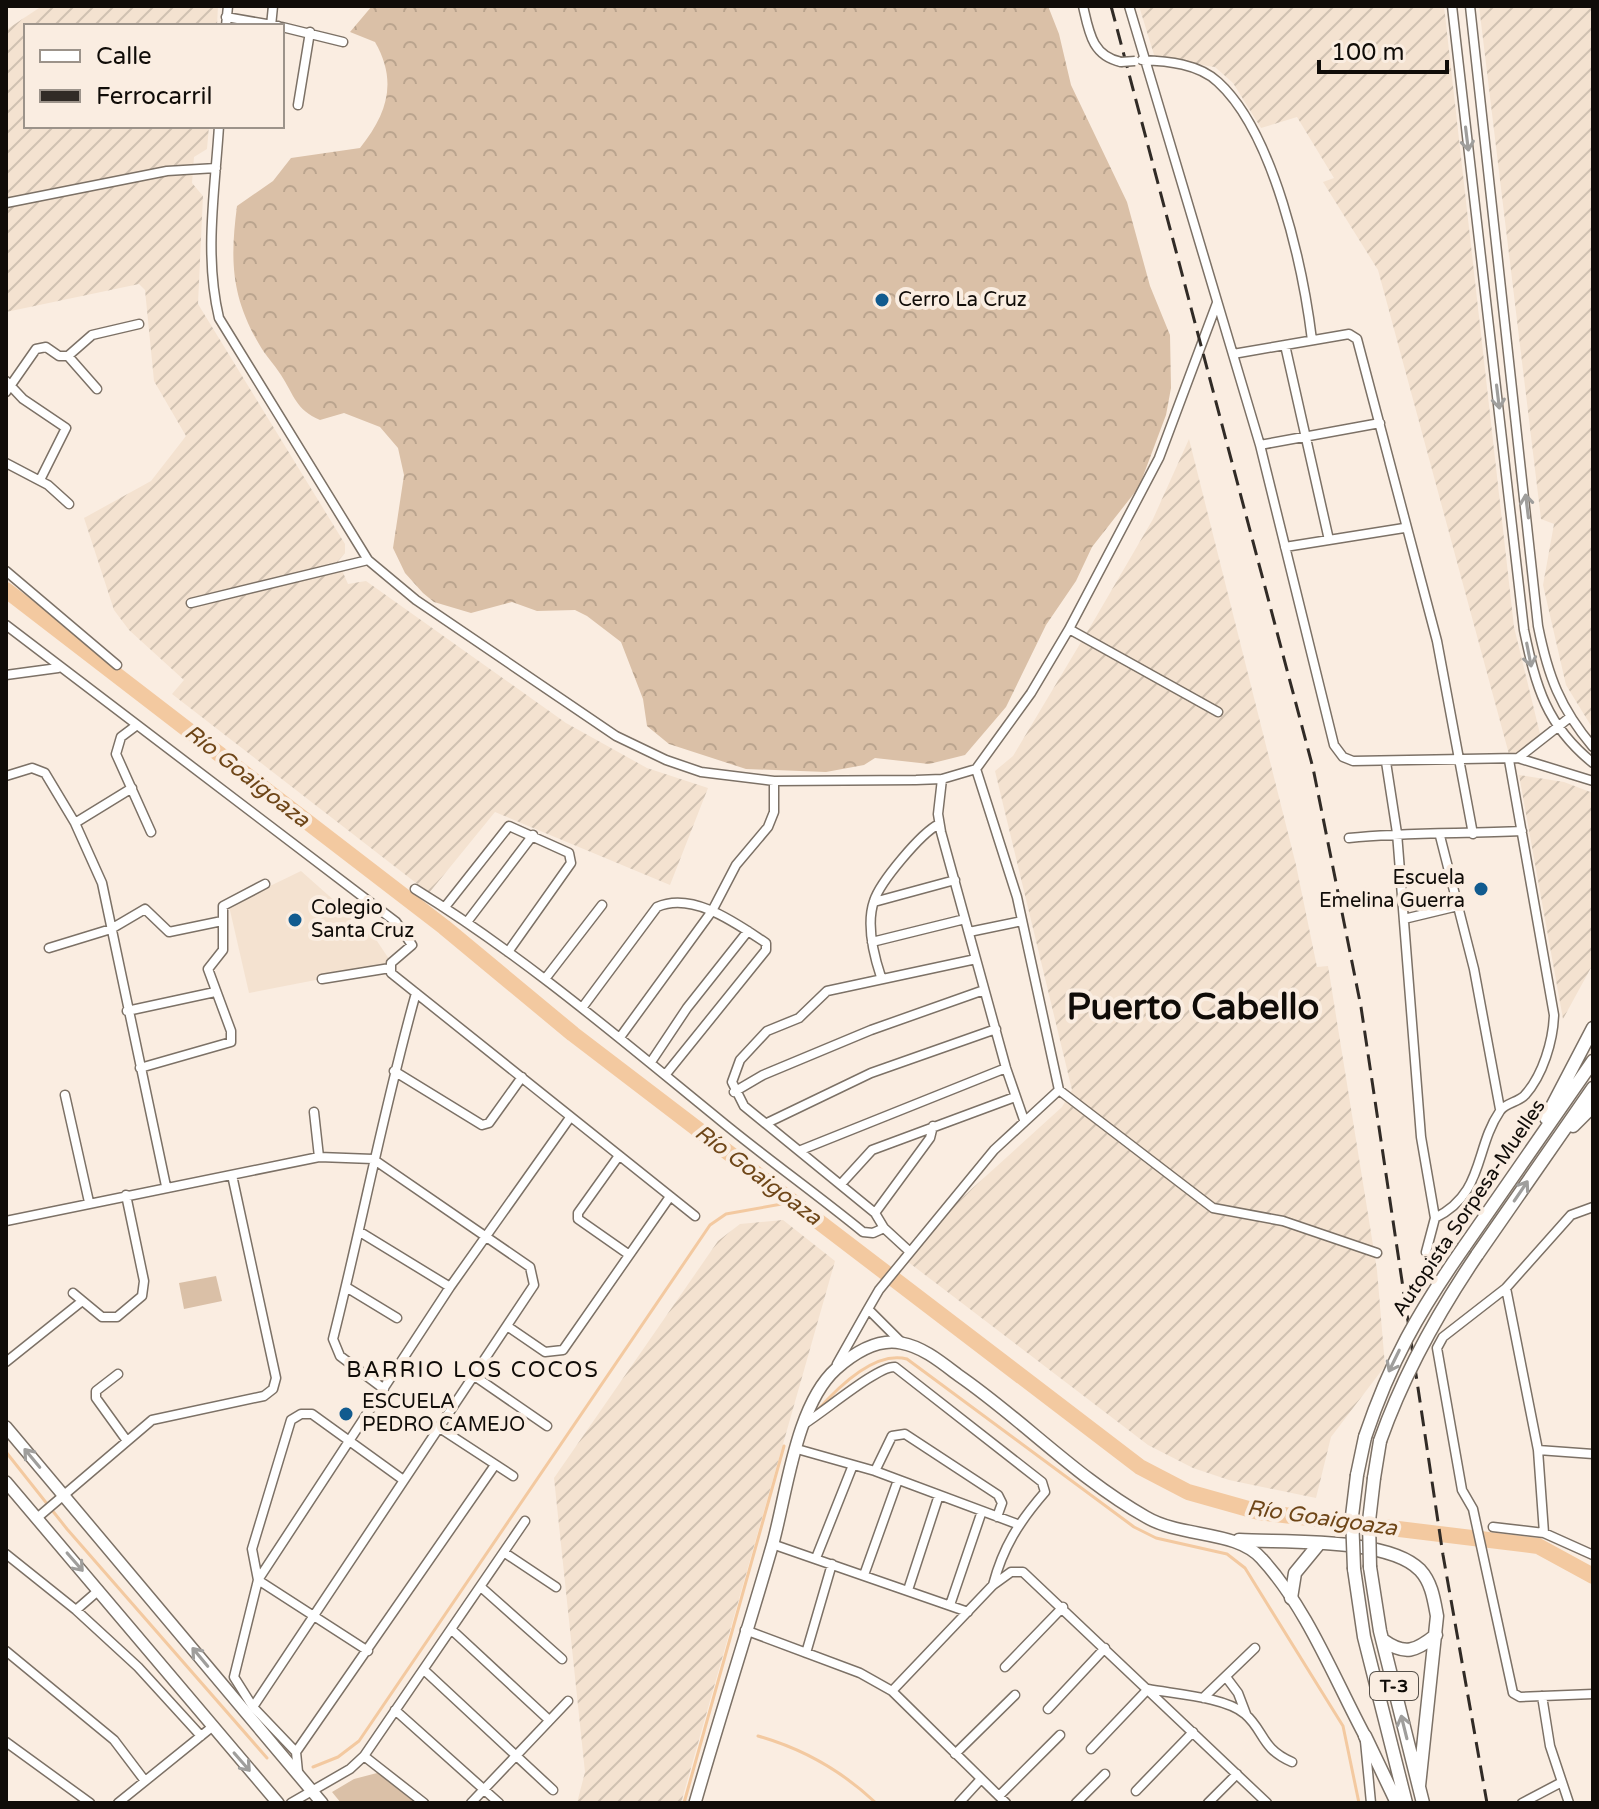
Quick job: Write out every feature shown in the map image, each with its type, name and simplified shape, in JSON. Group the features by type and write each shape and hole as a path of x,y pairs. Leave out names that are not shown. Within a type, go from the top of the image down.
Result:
{"main road":[{"path":"1519,1169 1593,1028"},
{"name":"Autopista Sorpesa-Muelles","path":"1406,1803 1364,1637 1354,1569 1353,1496 1365,1437 1384,1382 1417,1315 1593,1061"},
{"name":"Autopista Sorpesa-Muelles","path":"1423,1803 1383,1640 1370,1567 1369,1521 1380,1441 1397,1393 1433,1324 1593,1088"},
{"path":"1546,1155 1593,1106"},
{"path":"695,1803 772,1544 804,1424 817,1395 832,1372 852,1356 875,1344 902,1343 926,1352 979,1389 1135,1511 1179,1531 1239,1540 1384,1552 1407,1559 1422,1572 1433,1593 1436,1635 1419,1786"},
{"path":"6,1427 62,1500 322,1803"},
{"path":"6,1482 40,1516 278,1803"},
{"path":"1239,1540 1261,1557 1291,1598 1397,1803"},
{"path":"1291,1598 1295,1573 1318,1545"},
{"path":"1383,1640 1401,1651 1410,1652 1436,1635"},
{"path":"1365,1736 1379,1739 1385,1718"}],"street":[{"path":"228,6 226,21 255,24"},
{"path":"1083,6 1089,33 1099,53 1107,60 1179,64 1218,81 1254,128 1304,277 1312,340"},
{"path":"1129,6 1260,445 1334,745 1343,757 1353,761 1460,757 1514,759 1593,781"},
{"path":"1452,6 1514,545 1533,676 1557,727 1593,763"},
{"path":"1470,6 1545,664 1569,718 1593,747"},
{"path":"284,28 343,42"},
{"path":"298,105 310,32"},
{"path":"1462,94 1479,93"},
{"path":"219,128 210,242 213,293 219,318 368,560 416,600 616,736 666,760 701,772 774,781 942,779 976,769 995,748 1069,629 1159,458 1217,303"},
{"path":"6,203 167,171 216,168"},
{"path":"1481,254 1498,252"},
{"path":"1485,286 1501,284"},
{"path":"40,480 66,428 7,386 36,349 46,347 59,356 68,356 92,335 139,324"},
{"path":"1233,354 1349,334 1357,339 1404,528 1437,641 1473,834"},
{"path":"1285,345 1329,540"},
{"path":"68,356 97,389"},
{"path":"1260,445 1380,423"},
{"path":"1503,441 1519,436"},
{"path":"6,463 40,480 69,504"},
{"path":"1285,547 1404,528"},
{"path":"1514,545 1531,543"},
{"path":"191,603 368,560"},
{"path":"6,571 117,665"},
{"path":"6,625 58,668 396,922 412,945 390,968 322,979"},
{"path":"1069,629 1218,712"},
{"path":"6,675 58,668"},
{"path":"1514,759 1569,718"},
{"path":"137,725 126,731 117,745 116,754 151,832"},
{"path":"1500,1109 1525,1095 1553,1040 1554,1015 1522,831 1514,759"},
{"path":"1386,762 1397,833 1421,1137 1435,1218 1426,1252"},
{"path":"6,776 27,769 41,771 75,823 102,883 166,1186"},
{"path":"976,769 1022,921 1059,1090 1213,1208 1283,1221 1377,1253"},
{"path":"942,779 939,824 1006,1068 1024,1120"},
{"path":"621,1036 712,911 736,865 768,827 774,812 774,781"},
{"path":"75,823 132,788"},
{"path":"881,977 872,942 874,902 918,839 939,824"},
{"path":"445,907 505,828 513,827 569,853 571,863 508,952"},
{"path":"1349,838 1397,833 1440,836 1522,831"},
{"path":"467,922 533,835"},
{"path":"1435,1218 1450,1210 1467,1192 1500,1109 1458,906 1440,836"},
{"path":"874,902 955,880"},
{"path":"140,1068 230,1044 231,1031 208,969 223,950 221,912 226,904 265,884"},
{"path":"415,889 467,922 621,1036 863,1232 873,1233 884,1228"},
{"path":"582,1008 657,907 675,902 712,911 766,943 766,950 666,1074"},
{"path":"545,979 602,905"},
{"path":"1404,919 1458,906"},
{"path":"49,948 111,929 145,909 169,932 222,921"},
{"path":"872,942 965,919"},
{"path":"969,932 1022,921"},
{"path":"651,1062 687,1008 748,931"},
{"path":"909,1251 884,1228 875,1213 744,1106 734,1092 732,1078 740,1060 767,1031 799,1018 831,989 976,959"},
{"path":"390,968 569,1119 695,1216"},
{"path":"734,1092 763,1075 871,1030 984,990"},
{"path":"127,1011 215,992"},
{"path":"384,1389 335,1348 333,1339 360,1232 394,1071 416,993"},
{"path":"767,1123 871,1073 996,1029"},
{"path":"801,1150 1006,1068"},
{"path":"394,1071 482,1125 489,1123 522,1077"},
{"path":"832,1372 879,1290 909,1251 1024,1120 1059,1090"},
{"path":"65,1095 89,1202"},
{"path":"841,1184 872,1150 1015,1097"},
{"path":"314,1112 319,1157"},
{"path":"298,1773 296,1752 253,1707 236,1683 233,1671 258,1580 450,1287 569,1119"},
{"path":"875,1213 930,1138 933,1126"},
{"path":"6,1221 319,1157 373,1159 530,1267 534,1285 253,1707"},
{"path":"618,1157 578,1213 578,1219 628,1254"},
{"path":"40,1516 152,1420 264,1396 273,1389 276,1378 232,1175"},
{"path":"73,1293 102,1317 117,1317 142,1296 144,1281 126,1195"},
{"path":"507,1326 545,1352 563,1350 669,1198"},
{"path":"1593,1207 1571,1215 1506,1288 1443,1337 1437,1348 1462,1490 1473,1509 1513,1693 1520,1697 1593,1694"},
{"path":"360,1232 450,1287"},
{"path":"346,1287 397,1318"},
{"path":"1506,1288 1538,1450 1544,1533"},
{"path":"6,1362 81,1302"},
{"path":"868,1309 902,1343"},
{"path":"804,1424 838,1403 877,1371 895,1367 1044,1485 1045,1492 1017,1524 1001,1552 993,1585"},
{"path":"118,1374 96,1391 96,1398 127,1441"},
{"path":"473,1375 547,1426"},
{"path":"368,1651 258,1580 252,1549 291,1420 301,1414 312,1414 349,1444 402,1479"},
{"path":"438,1427 513,1476"},
{"path":"875,1471 892,1436 905,1434 998,1495 1002,1503 997,1517"},
{"path":"797,1449 875,1471 1017,1524"},
{"path":"1538,1450 1593,1454"},
{"path":"296,1752 495,1465"},
{"path":"816,1558 853,1465"},
{"path":"864,1575 898,1480"},
{"path":"908,1590 939,1495"},
{"path":"950,1605 982,1511"},
{"path":"291,1803 350,1769 364,1756 453,1631 525,1521"},
{"path":"1493,1527 1544,1533 1593,1555"},
{"path":"772,1544 968,1612"},
{"path":"505,1553 556,1587"},
{"path":"6,1554 76,1610 138,1667 201,1736"},
{"path":"806,1653 832,1564"},
{"path":"892,1691 993,1585 1011,1572 1023,1572 1267,1803"},
{"path":"482,1588 562,1659"},
{"path":"76,1610 99,1590"},
{"path":"1005,1667 1063,1607"},
{"path":"745,1630 860,1673 892,1691 1006,1803"},
{"path":"453,1631 549,1720"},
{"path":"1048,1709 1105,1648"},
{"path":"1203,1698 1255,1648"},
{"path":"6,1651 114,1740 145,1781"},
{"path":"424,1670 553,1790"},
{"path":"1226,1677 1268,1746 1292,1762"},
{"path":"1148,1689 1203,1698 1246,1714"},
{"path":"1091,1749 1148,1689"},
{"path":"955,1754 1015,1695"},
{"path":"1542,1696 1550,1746 1569,1803"},
{"path":"471,1803 568,1701"},
{"path":"395,1710 499,1803"},
{"path":"118,1803 212,1727"},
{"path":"1136,1791 1193,1732"},
{"path":"999,1796 1060,1735"},
{"path":"1365,1736 1371,1803"},
{"path":"6,1742 90,1803"},
{"path":"364,1756 424,1803"},
{"path":"1076,1803 1105,1774"},
{"path":"1208,1803 1237,1774"},
{"path":"959,1803 981,1779"},
{"path":"1522,1803 1562,1782"}],"shaded area":[{"path":"42,6 218,6 217,24 24,24 24,128 209,128 207,149 194,157 192,183 203,196 198,304 345,544 345,553 338,561 348,584 366,581 566,723 647,768 708,788 670,885 495,812 429,893 172,694 184,680 129,630 114,610 84,518 151,481 186,436 154,381 145,290 139,284 6,312 6,30"},
{"path":"1139,6 1444,6 1514,627 1541,738 1533,748 1510,758 1378,270 1323,182 1334,178 1297,117 1261,128 1233,83 1215,67 1155,58"},
{"path":"1479,6 1593,6 1593,729 1566,685 1543,585 1554,524 1541,519"},
{"path":"1189,439 1296,865 1317,967 1328,966 1377,1270 1385,1366 1331,1437 1316,1498 1229,1480 1193,1468 1148,1445 899,1255 1062,1107 1072,1090 995,771 1013,756 1096,617 1153,519"},
{"path":"1519,775 1564,782 1593,793 1593,964 1563,1019"},
{"name":"Colegio Santa Cruz","path":"301,871 373,935 393,965 249,993 229,906"},
{"path":"783,1220 835,1261 681,1803 577,1803 585,1772 554,1478 718,1241 740,1224"}],"green space":[{"path":"372,6 1048,6 1059,34 1071,85 1127,202 1150,286 1170,335 1171,388 1166,415 1139,487 1092,547 1076,581 1046,625 1006,707 965,755 929,764 875,758 864,765 826,772 746,769 669,744 647,726 643,699 621,642 587,616 575,610 537,611 512,602 471,613 434,602 405,573 393,548 404,475 398,448 380,427 344,413 320,420 301,407 250,327 238,293 234,261 237,206 273,181 291,158 360,148 377,123 383,110 387,84 382,57 375,42 350,32"},
{"path":"216,1276 222,1301 184,1309 179,1283"},
{"path":"377,1773 386,1776 417,1803 341,1803 332,1792 354,1779"}],"waterway":[{"name":"Río Goaigoaza","path":"6,590 444,927 573,1034 1140,1467 1188,1492 1259,1512 1538,1546 1593,1576"},
{"path":"313,1767 338,1757 359,1741 710,1225 726,1214 793,1202"},
{"path":"816,1412 845,1382 869,1365 894,1358 907,1359 1134,1527 1156,1538 1227,1554 1245,1568 1343,1726 1359,1803"},
{"path":"684,1803 784,1446"},
{"path":"6,1452 67,1529 267,1758"},
{"path":"758,1736 791,1747 821,1762 876,1803"}],"railway":[{"path":"1111,6 1313,768 1361,1007 1443,1555 1487,1803"}],"place":[{"name":"Cerro La Cruz","path":"882,300"},
{"name":"Escuela Emelina Guerra","path":"1481,889"},
{"name":"Colegio Santa Cruz","path":"295,920"},
{"name":"ESCUELA PEDRO CAMEJO","path":"346,1414"}],"district":[{"name":"Puerto Cabello","path":"1193,1007"},
{"name":"BARRIO LOS COCOS","path":"473,1370"}]}
